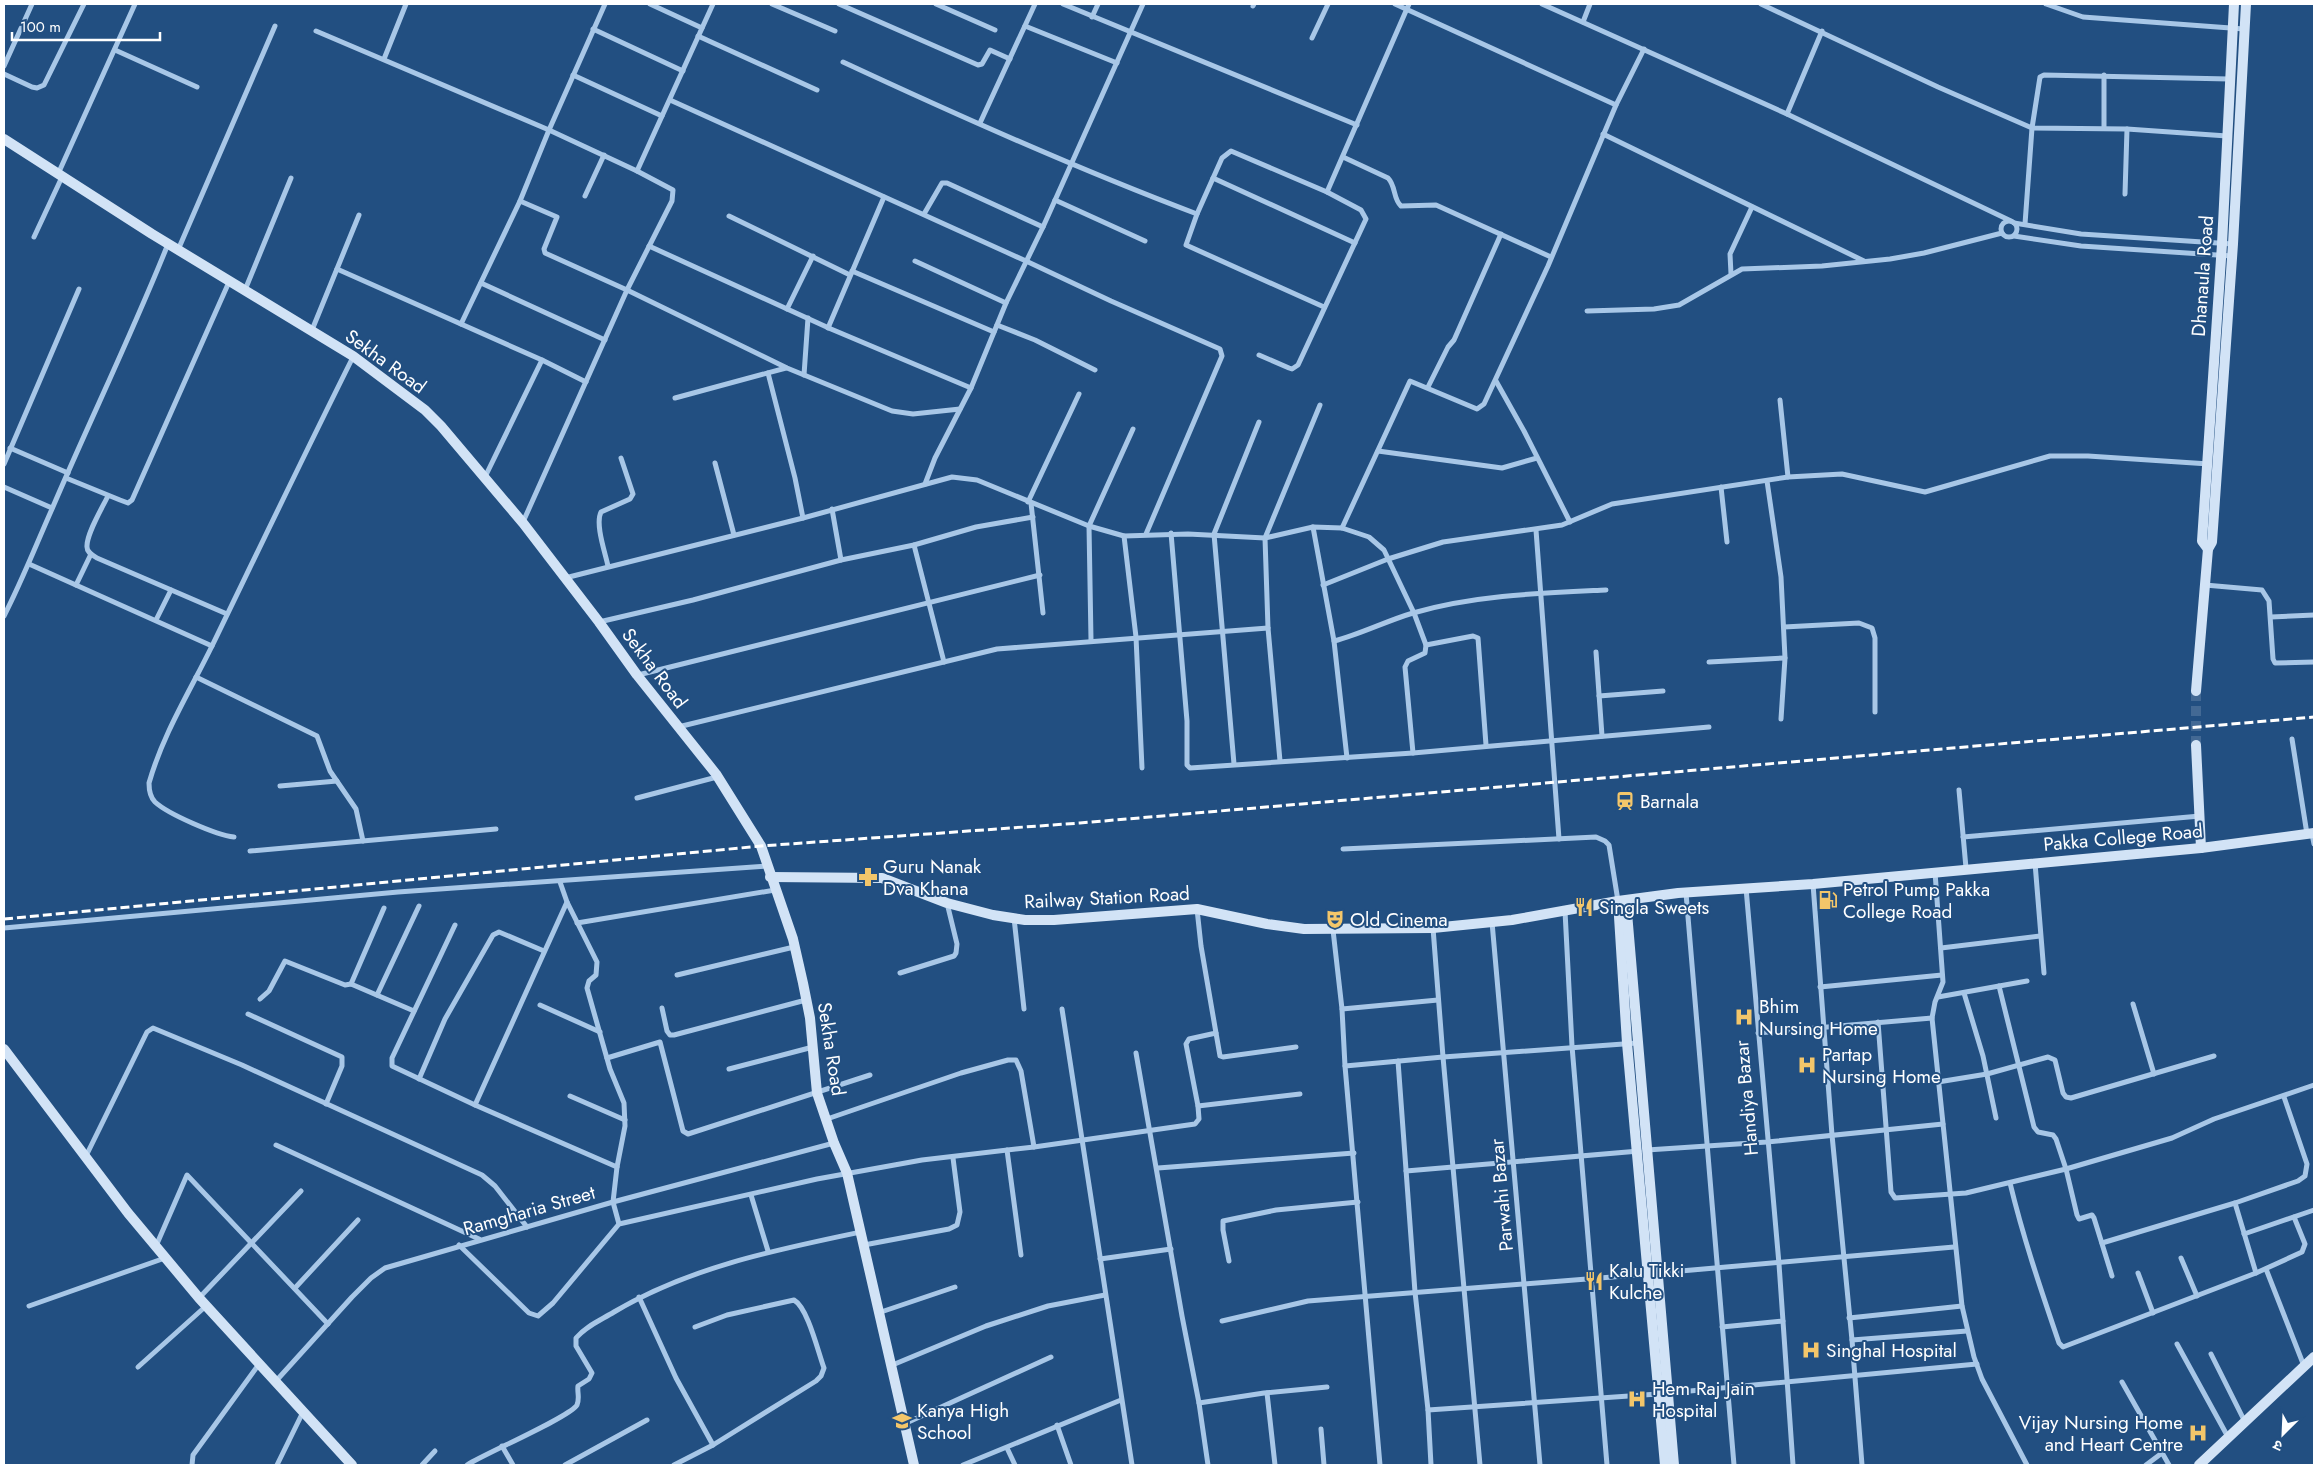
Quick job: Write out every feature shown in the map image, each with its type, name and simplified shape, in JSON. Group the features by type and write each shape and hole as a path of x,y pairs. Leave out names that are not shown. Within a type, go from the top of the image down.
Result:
{"street":[{"path":"4,66 32,4"},
{"path":"4,74 32,87 41,88 84,4"},
{"path":"34,237 136,4"},
{"path":"384,59 406,4"},
{"path":"461,324 520,200 605,4"},
{"path":"650,4 702,28"},
{"path":"637,171 713,4"},
{"path":"772,4 835,32"},
{"path":"839,4 978,66 983,62 990,50 1010,58"},
{"path":"936,4 995,30"},
{"path":"980,123 1036,4"},
{"path":"1063,4 1357,125"},
{"path":"1092,17 1098,4"},
{"path":"925,484 935,458 970,388 1006,303 1072,163 1143,4"},
{"path":"1312,38 1328,4"},
{"path":"1395,4 1408,7 1616,105"},
{"path":"1542,4 1787,114 2013,222 2081,234 2233,244"},
{"path":"1583,22 1590,4"},
{"path":"1761,4 1938,87 2032,128 2104,128 2227,136"},
{"path":"2046,4 2082,17 2244,29"},
{"name":"Dhanaula Road","path":"2212,464 2234,4"},
{"name":"Dhanaula Road","path":"2196,691 2208,549 2202,541 2212,464 2233,244 2246,4"},
{"path":"1327,192 1408,7"},
{"path":"178,250 275,26"},
{"path":"1025,26 1116,62"},
{"path":"593,29 684,71"},
{"path":"316,31 549,130 637,171 671,188 673,192 672,201 627,290 523,523"},
{"path":"1787,114 1822,31"},
{"path":"698,36 816,90"},
{"path":"1342,528 1410,381 1478,409 1484,404 1551,257 1616,105 1644,49"},
{"path":"115,50 197,87"},
{"path":"843,62 1115,182 1197,214"},
{"path":"573,75 662,116"},
{"path":"2025,224 2032,128 2040,77 2044,75 2104,75 2229,79"},
{"path":"2104,75 2104,128"},
{"path":"670,100 1222,351 1222,356 1146,534"},
{"path":"2125,194 2127,129"},
{"path":"1603,134 1866,262"},
{"name":"Sekha Road","path":"4,139 229,282 353,356 425,410 523,523 637,675 717,777 761,846 794,947 806,1000 817,1093 834,1143 847,1173 914,1465"},
{"path":"1259,355 1289,368 1295,368 1366,219 1364,212 1327,192 1233,150 1222,158 1197,214 1186,246 1324,307"},
{"path":"585,196 604,155"},
{"path":"1343,157 1388,178 1393,184 1397,203 1401,206 1436,205 1551,257"},
{"path":"244,291 291,178"},
{"path":"1213,178 1356,243"},
{"path":"924,214 937,188 942,183 947,183 1043,226"},
{"path":"828,328 884,197"},
{"path":"520,200 556,217 544,252 627,290 786,368 899,412 913,414 960,408"},
{"path":"1055,200 1146,241"},
{"path":"1731,274 1730,254 1752,206"},
{"path":"311,331 359,215"},
{"path":"730,216 851,273 994,332"},
{"path":"2002,234 2003,224 2013,222"},
{"path":"2013,222 2018,228 2014,236"},
{"path":"1428,387 1448,347 1454,340 1501,234"},
{"path":"1587,312 1654,309 1679,305 1742,269 1822,266 1866,262 1918,254 2002,234 2007,237 2014,236 2081,246 2232,256"},
{"path":"4,616 30,564 52,508 137,321 168,244"},
{"path":"649,246 828,328 970,388"},
{"path":"788,309 813,256"},
{"path":"915,261 1006,303"},
{"path":"337,269 542,360 586,382"},
{"path":"10,448 108,496 125,502 132,500 229,282"},
{"path":"481,283 605,340"},
{"path":"4,464 79,289"},
{"path":"804,375 808,318"},
{"path":"997,325 1035,340 1095,370"},
{"path":"234,837 204,829 168,810 154,800 149,790 151,779 171,725 212,646 353,356"},
{"path":"485,477 542,360"},
{"path":"675,398 786,368"},
{"path":"768,373 795,478 803,518"},
{"path":"1496,381 1570,522"},
{"path":"1043,613 1030,503 1079,394"},
{"path":"1780,400 1788,477"},
{"path":"1280,761 1268,628 1265,538 1320,405"},
{"path":"1234,764 1224,631 1214,534 1259,422"},
{"path":"1092,640 1089,526 1133,429"},
{"path":"1378,451 1502,468 1537,458"},
{"path":"1322,585 1388,559 1461,538 1536,530 1570,522 1612,504 1788,477 1842,474 1926,492 2050,456 2088,456 2212,464"},
{"path":"608,566 599,515 601,512 630,499 633,494 621,458"},
{"path":"715,463 734,535"},
{"path":"565,578 803,518 952,477 969,478 1089,526 1124,536 1171,533 1265,538 1313,528 1342,528 1373,540 1381,546 1414,612 1426,645 1425,653 1408,661 1406,667 1413,753"},
{"path":"1767,481 1781,577 1784,627 1785,658 1781,719"},
{"path":"4,487 52,508"},
{"path":"1721,487 1727,542"},
{"path":"108,496 87,546 91,554 227,614"},
{"path":"832,509 842,560"},
{"path":"599,622 721,593 842,560 914,545 976,527 1032,517"},
{"path":"1313,528 1322,585 1334,641 1347,758"},
{"path":"1536,530 1559,839"},
{"path":"1171,533 1187,721 1188,766 1191,768 1413,753 1486,745 1709,727"},
{"path":"1124,536 1136,637 1142,768"},
{"path":"914,545 944,662"},
{"path":"76,585 91,554"},
{"path":"30,564 212,646"},
{"path":"637,675 1040,575"},
{"path":"2205,585 2262,590 2268,595 2270,601 2273,659 2275,663 2314,662"},
{"path":"156,620 170,590"},
{"path":"1334,641 1414,612 1471,601 1542,593 1606,590"},
{"path":"2271,617 2314,615"},
{"path":"1784,627 1859,623 1872,628 1875,638 1875,712"},
{"path":"678,727 997,649 1092,640 1268,628"},
{"path":"1426,645 1473,636 1478,638 1486,745"},
{"path":"1596,652 1602,736"},
{"path":"1708,662 1785,658"},
{"path":"196,677 314,734 319,739 330,771 356,809 363,840"},
{"path":"1599,696 1663,691"},
{"path":"2292,739 2312,836"},
{"path":"2196,745 2202,848"},
{"path":"637,798 717,777"},
{"path":"280,786 337,781"},
{"path":"1959,790 1966,868"},
{"path":"1963,837 2200,816"},
{"path":"250,851 496,829"},
{"name":"Pakka College Road","path":"1935,872 2312,836"},
{"path":"1343,849 1596,837 1605,841 1610,851 1622,901 1642,1151 1658,1273 1665,1465"},
{"path":"2035,862 2044,973"},
{"path":"4,928 389,893 767,866"},
{"path":"1746,888 1813,884 1935,872 1942,975 1932,1018 1954,1247 1962,1306 1967,1331 1982,1379 2027,1465"},
{"name":"Railway Station Road","path":"770,877 882,878 947,903 1014,918 1054,920 1197,909 1286,927 1333,930 1433,928 1492,922 1686,892 1746,888"},
{"path":"560,882 567,902 597,962 596,975 589,981 588,988 607,1058 624,1103 625,1120 617,1167 614,1202 619,1224"},
{"path":"1813,884 1832,1136 1845,1257 1862,1465"},
{"name":"Handiya Bazar","path":"1746,888 1779,1264 1793,1465"},
{"path":"577,923 775,890"},
{"path":"1686,892 1734,1465"},
{"path":"475,1105 567,902"},
{"path":"900,973 956,953 957,944 947,903"},
{"path":"378,995 419,906"},
{"path":"351,984 384,908"},
{"path":"1197,909 1201,946 1220,1056 1296,1047"},
{"path":"1564,911 1572,1046 1590,1278 1607,1465"},
{"path":"1014,918 1024,1010"},
{"name":"Parwahi Bazar","path":"1492,922 1540,1465"},
{"path":"455,925 391,1064 394,1068 475,1105 617,1167"},
{"path":"1433,928 1480,1465"},
{"path":"1333,930 1342,1009 1345,1066 1380,1465"},
{"path":"419,1079 445,1019 493,935 499,932 544,951"},
{"path":"1941,948 2040,936"},
{"path":"677,975 794,947"},
{"path":"260,999 269,990 285,961 344,985 351,984 414,1011"},
{"path":"1820,987 1942,975"},
{"path":"1938,997 2027,981"},
{"path":"1999,986 2020,1064 2034,1127 2038,1132 2053,1135 2056,1139 2078,1217 2094,1216 2112,1276"},
{"path":"1964,993 1987,1074 1996,1118"},
{"path":"662,1008 667,1030 670,1035 674,1035 806,1000"},
{"path":"1342,1009 1438,1000"},
{"path":"2133,1004 2154,1074"},
{"path":"540,1005 600,1032"},
{"path":"1062,1009 1132,1465"},
{"path":"248,1014 342,1057 342,1066 326,1104"},
{"path":"1758,1033 1932,1018"},
{"path":"1878,1022 1892,1196 1898,1198 1949,1195 2010,1183 2066,1169 2172,1138 2214,1119 2284,1097 2314,1085"},
{"path":"85,1158 147,1032 151,1029 242,1065 482,1175 495,1186 527,1227"},
{"path":"458,1245 530,1313 538,1316 553,1303 619,1224 847,1173 922,1160 953,1158 1195,1124 1199,1119 1198,1106 1186,1044 1189,1039 1216,1033"},
{"path":"607,1058 660,1042 683,1131 688,1134 870,1074"},
{"path":"1345,1066 1572,1046 1632,1043"},
{"path":"729,1069 813,1047"},
{"path":"4,1049 85,1158 156,1247 206,1306 352,1465"},
{"path":"1136,1053 1158,1168 1208,1465"},
{"path":"1938,1082 1987,1074 2052,1057 2055,1060 2063,1093 2066,1097 2071,1098 2214,1056"},
{"path":"827,1118 961,1073 1008,1060 1016,1060 1021,1071 1034,1147"},
{"path":"1398,1062 1415,1292 1428,1410 1431,1465"},
{"path":"1198,1106 1300,1094"},
{"path":"570,1096 625,1120"},
{"path":"2102,1243 2235,1203 2305,1176 2306,1164 2284,1097"},
{"path":"1406,1171 1454,1169 1642,1151 1767,1142 1943,1124"},
{"name":"Ramgharia Street","path":"276,1381 371,1278 385,1268 458,1245 834,1143"},
{"path":"276,1145 479,1240"},
{"path":"1007,1150 1021,1255"},
{"path":"1642,1151 1647,1274 1674,1465"},
{"path":"1158,1168 1354,1153"},
{"path":"864,1244 949,1229 957,1225 960,1212 953,1158"},
{"path":"156,1247 187,1175 328,1324"},
{"path":"2010,1183 2021,1228 2061,1346 2067,1347 2266,1269 2304,1250 2305,1244 2294,1217"},
{"path":"199,1298 301,1191"},
{"path":"751,1195 768,1251"},
{"path":"1229,1261 1223,1221 1276,1210 1358,1202"},
{"path":"2235,1203 2256,1273"},
{"path":"2244,1234 2314,1210"},
{"path":"295,1288 358,1220"},
{"path":"467,1465 558,1419 575,1408 578,1400 578,1386 590,1378 592,1373 576,1346 576,1338 586,1329 639,1298 726,1262 768,1251 861,1232"},
{"path":"1222,1321 1308,1301 1779,1264 1954,1247"},
{"path":"1100,1259 1171,1249"},
{"path":"29,1306 166,1258"},
{"path":"2181,1258 2197,1296"},
{"path":"2266,1269 2304,1366"},
{"path":"2138,1273 2153,1313"},
{"path":"878,1313 955,1287"},
{"path":"890,1366 986,1326 1048,1306 1105,1295"},
{"path":"639,1298 676,1378 713,1445"},
{"path":"674,1465 713,1445 816,1381 821,1376 824,1368 804,1314 800,1305 794,1300 727,1315 695,1327"},
{"path":"138,1368 206,1306"},
{"path":"1849,1318 1962,1306"},
{"path":"1722,1327 1783,1321"},
{"path":"1852,1340 1967,1331"},
{"path":"2177,1344 2228,1438"},
{"path":"2211,1354 2245,1422"},
{"path":"904,1424 1052,1357"},
{"path":"2199,1465 2314,1357"},
{"path":"192,1465 193,1455 259,1364"},
{"path":"1428,1410 1663,1393 1977,1364"},
{"path":"2122,1382 2169,1465"},
{"path":"1199,1403 1267,1393 1328,1387"},
{"path":"1267,1393 1275,1465"},
{"path":"963,1465 1121,1400"},
{"path":"277,1465 303,1412"},
{"path":"565,1465 646,1420"},
{"path":"1057,1425 1071,1465"},
{"path":"1321,1428 1324,1465"},
{"path":"502,1446 514,1465"},
{"path":"1007,1448 1015,1465"},
{"path":"422,1465 435,1451"},
{"path":"2146,1465 2162,1453"}],"tunnel":[{"path":"2196,691 2196,745"}],"railway":[{"path":"4,919 761,846 1080,823 2314,717"}],"place":[{"name":"Barnala","path":"1625,801"},
{"name":"Guru Nanak Dva Khana","path":"868,877"},
{"name":"Petrol Pump Pakka College Road","path":"1828,900"},
{"name":"Singla Sweets","path":"1584,907"},
{"name":"Old Cinema","path":"1335,919"},
{"name":"Bhim Nursing Home","path":"1744,1017"},
{"name":"Partap Nursing Home","path":"1807,1065"},
{"name":"Kalu Tikki Kulche","path":"1594,1281"},
{"name":"Singhal Hospital","path":"1811,1350"},
{"name":"Hem Raj Jain Hospital","path":"1637,1399"},
{"name":"Kanya High School","path":"902,1421"},
{"name":"Vijay Nursing Home and Heart Centre","path":"2198,1433"}]}
